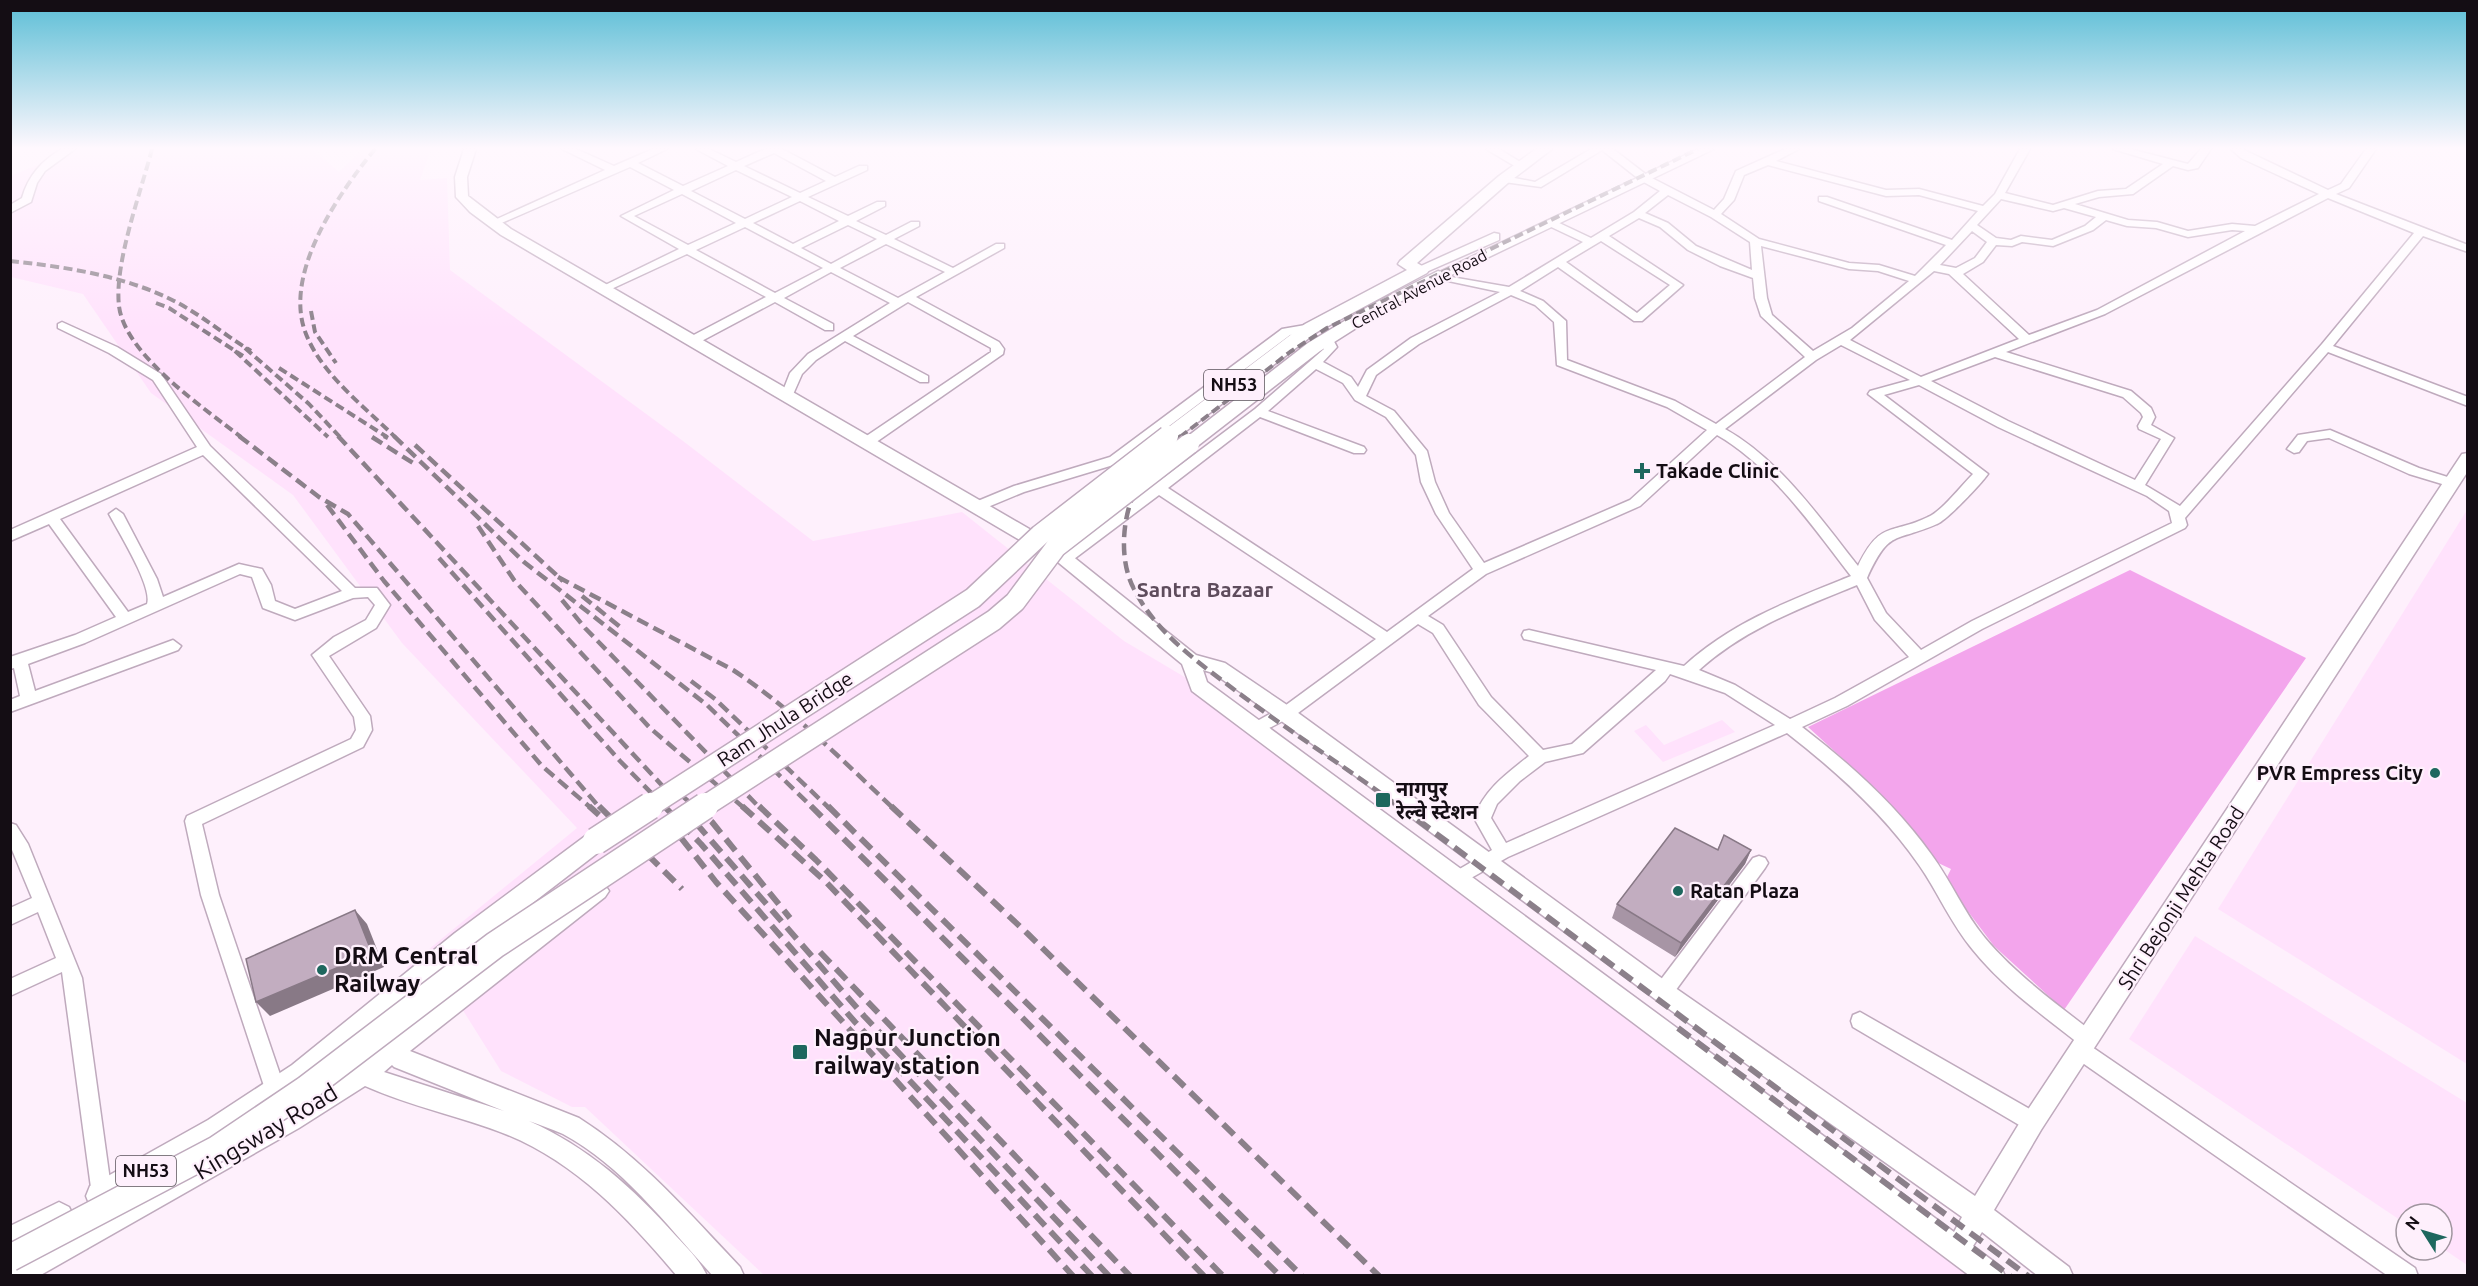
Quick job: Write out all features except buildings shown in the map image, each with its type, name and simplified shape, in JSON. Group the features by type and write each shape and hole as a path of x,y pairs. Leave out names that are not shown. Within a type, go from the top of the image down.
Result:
{"highway":[{"name":"NH53","path":"1305,332 1412,267 1473,209"},
{"path":"1412,267 1438,276"},
{"name":"Central Avenue Road","path":"1319,350 1377,308 1438,276"},
{"name":"Ram Jhula Bridge","path":"329,1054 387,1004 536,885 596,841 973,597 1040,535 1305,332"},
{"name":"Ram Jhula Bridge","path":"10,1258 217,1149 306,1089 495,945 623,859 994,620 1015,602 1056,547 1189,444 1319,350"},
{"name":"NH53","path":"10,1242 213,1134 329,1054"}],"main road":[{"path":"476,209 493,223 603,289 978,506 1065,560 1190,660 1219,668 1494,856 1663,992 1980,1215 2060,1275"},
{"name":"Central Avenue Road","path":"1412,267 1555,209"},
{"name":"Central Avenue Road","path":"1438,276 1577,209"},
{"name":"Shri Bejonji Mehta Road","path":"1957,1250 1980,1215 2033,1122 2468,458"},
{"path":"1190,660 1199,686 1992,1275"},
{"path":"374,1078 384,1072 396,1055 438,1015 598,891 623,859"},
{"path":"356,1032 396,1055 504,1097 571,1126 590,1137 622,1163 731,1275"},
{"path":"329,1054 374,1078 514,1126 556,1145 602,1176 645,1218 694,1275"},
{"name":"Kingsway Road","path":"12,1275 374,1078"}],"street":[{"path":"493,223 525,209"},
{"path":"642,209 626,216 829,327"},
{"path":"718,209 793,248 995,345 998,349 997,354 867,442"},
{"path":"603,289 775,209"},
{"path":"823,209 953,272"},
{"path":"793,248 870,209"},
{"path":"1359,397 1371,373 1415,341 1511,291 1645,209"},
{"path":"1703,209 1755,241 1849,266 1879,268 1917,280"},
{"path":"1714,215 1720,209"},
{"path":"1852,209 1954,244"},
{"path":"1256,729 1282,712 1292,709 1385,638 1481,570 1635,503 1705,438 1812,357 1857,331 1932,267 1985,210 1981,209"},
{"path":"2080,209 2127,223 2157,225 2188,234 2232,227 2257,229"},
{"path":"1687,672 1708,650 1774,614 1860,578 1872,552 1889,534 1935,520 1981,474 1874,394 1918,382 2101,312 2299,209"},
{"path":"2364,209 2468,249"},
{"path":"2369,209 2468,243"},
{"path":"1638,214 1664,225 1692,248 1724,264 1760,277"},
{"path":"1971,225 1993,241 2009,243 2020,239 2053,243 2089,228 2104,216"},
{"path":"1551,223 1596,239 1677,285 1638,319 1559,262"},
{"path":"692,341 915,224"},
{"path":"2178,517 2326,347 2421,231"},
{"path":"1755,241 1761,298 1767,316 1812,357"},
{"path":"1932,267 1958,272 1979,260 1993,241"},
{"path":"787,396 796,373 812,357 902,300 1000,246"},
{"path":"1953,271 2026,339"},
{"path":"1438,276 1511,291 1539,303 1560,321 1561,362 1671,404 1742,444 1784,486 1860,578 1880,616 1920,659"},
{"path":"62,326 113,350 157,377 205,449 352,593"},
{"path":"978,506 1018,489 1115,460 1286,332 1305,332"},
{"path":"844,336 924,379"},
{"path":"1456,879 1494,856 1841,702 1977,625 2180,525 2175,509 2137,486 1918,382 1841,340"},
{"path":"2326,347 2468,402"},
{"path":"1065,560 1259,412 1319,350 1347,380 1359,397 1390,414 1422,454 1428,482 1443,514 1481,570"},
{"path":"1992,352 2127,394 2147,411 2149,417 2144,426 2168,438 2137,486"},
{"path":"1259,412 1359,450"},
{"path":"2294,449 2303,438 2330,435 2414,471 2452,483"},
{"path":"10,536 205,449"},
{"path":"1115,460 1385,638"},
{"path":"116,514 150,579 156,599 153,607"},
{"path":"52,518 125,619"},
{"path":"26,700 28,696 15,662 125,619 239,569 257,573 264,585 268,604 295,615 352,593 372,592 383,604 370,624 339,641 320,655 362,716 364,730 357,742 193,821 210,895 276,1092"},
{"path":"1416,616 1438,628 1485,701 1540,757"},
{"path":"1529,635 1687,672 1730,689 1789,726 1837,764 1871,796 1918,849 1979,943 2085,1045 2407,1275"},
{"path":"10,706 173,646"},
{"path":"1494,856 1482,818 1484,810 1516,776 1540,757 1577,749 1660,677 1667,666"},
{"path":"10,830 19,844 73,978 102,1195"},
{"path":"1663,992 1759,863"},
{"path":"10,917 42,902"},
{"path":"10,988 67,961"},
{"path":"1860,1021 2033,1122"}],"shaded area":[{"path":"10,209 448,209 450,270 683,441 813,541 962,512 1124,641 1230,704 1977,1275 764,1275 585,1107 572,1107 501,1071 459,1004 406,968 577,828 402,643 293,495 151,393 83,294 11,277"},
{"path":"2467,510 2467,1064 2218,909"},
{"path":"2130,570 2306,658 2064,1010 1994,946 1945,881 1951,869 1936,862 1877,790 1808,727"},
{"path":"1722,720 1735,732 1663,762 1634,731 1646,725 1664,745"},
{"path":"2195,936 2467,1103 2467,1265 2454,1256 2454,1202 2394,1202 2394,1216 2129,1039"}],"railway":[{"path":"120,280 124,249 135,209"},
{"path":"332,209 308,261 302,286 301,311 306,334 313,349 333,377 395,437"},
{"path":"1180,437 1290,352 1327,328 1574,209"},
{"path":"10,261 53,266 120,280"},
{"path":"120,280 188,308 251,351"},
{"path":"120,280 119,306 124,325 135,343 168,379 241,437"},
{"path":"156,303 169,308 243,356"},
{"path":"311,311 315,332 336,363"},
{"path":"245,348 309,404 340,437"},
{"path":"235,351 328,437"},
{"path":"279,368 387,437"},
{"path":"239,436 319,497 348,514 600,808"},
{"path":"338,436 683,808"},
{"path":"384,436 388,438"},
{"path":"394,436 524,562 707,705 813,808"},
{"path":"1181,436 1144,475 1135,491 1127,514 1124,540 1126,566 1129,578 1143,605 1166,633 1207,669 1401,808"},
{"path":"372,437 413,463"},
{"path":"415,445 560,578"},
{"path":"327,505 384,581 542,766 591,808"},
{"path":"478,526 514,580 650,728 744,808"},
{"path":"439,558 620,761 666,808"},
{"path":"560,578 733,670 755,685 796,718 893,808"},
{"path":"560,578 563,581"},
{"path":"582,596 624,630"},
{"path":"562,600 585,628 760,808"},
{"path":"691,681 715,699 829,808"},
{"path":"679,793 696,808"},
{"path":"589,806 599,815"},
{"path":"599,806 682,889"},
{"path":"664,806 701,844 855,1022 1092,1276"},
{"path":"681,806 864,1016 1109,1276"},
{"path":"694,806 712,822 790,918"},
{"path":"742,806 826,882 1204,1276"},
{"path":"759,806 816,860 1223,1276"},
{"path":"828,806 1302,1276"},
{"path":"891,806 1028,934 1379,1276"},
{"path":"1399,806 2028,1276"},
{"path":"813,808 1280,1276"},
{"path":"667,820 716,882 1073,1276"},
{"path":"820,952 1130,1276"},
{"path":"1678,1028 2010,1276"}],"place":[{"name":"Takade Clinic","path":"1642,471"},
{"name":"PVR Empress City","path":"2435,773"},
{"name":"नागपुर रेल्वे स्टेशन","path":"1383,800"},
{"name":"Ratan Plaza","path":"1678,891"},
{"name":"DRM Central Railway","path":"322,970"},
{"name":"Nagpur Junction railway station","path":"800,1052"}],"district":[{"name":"Santra Bazaar","path":"1205,590"}]}
